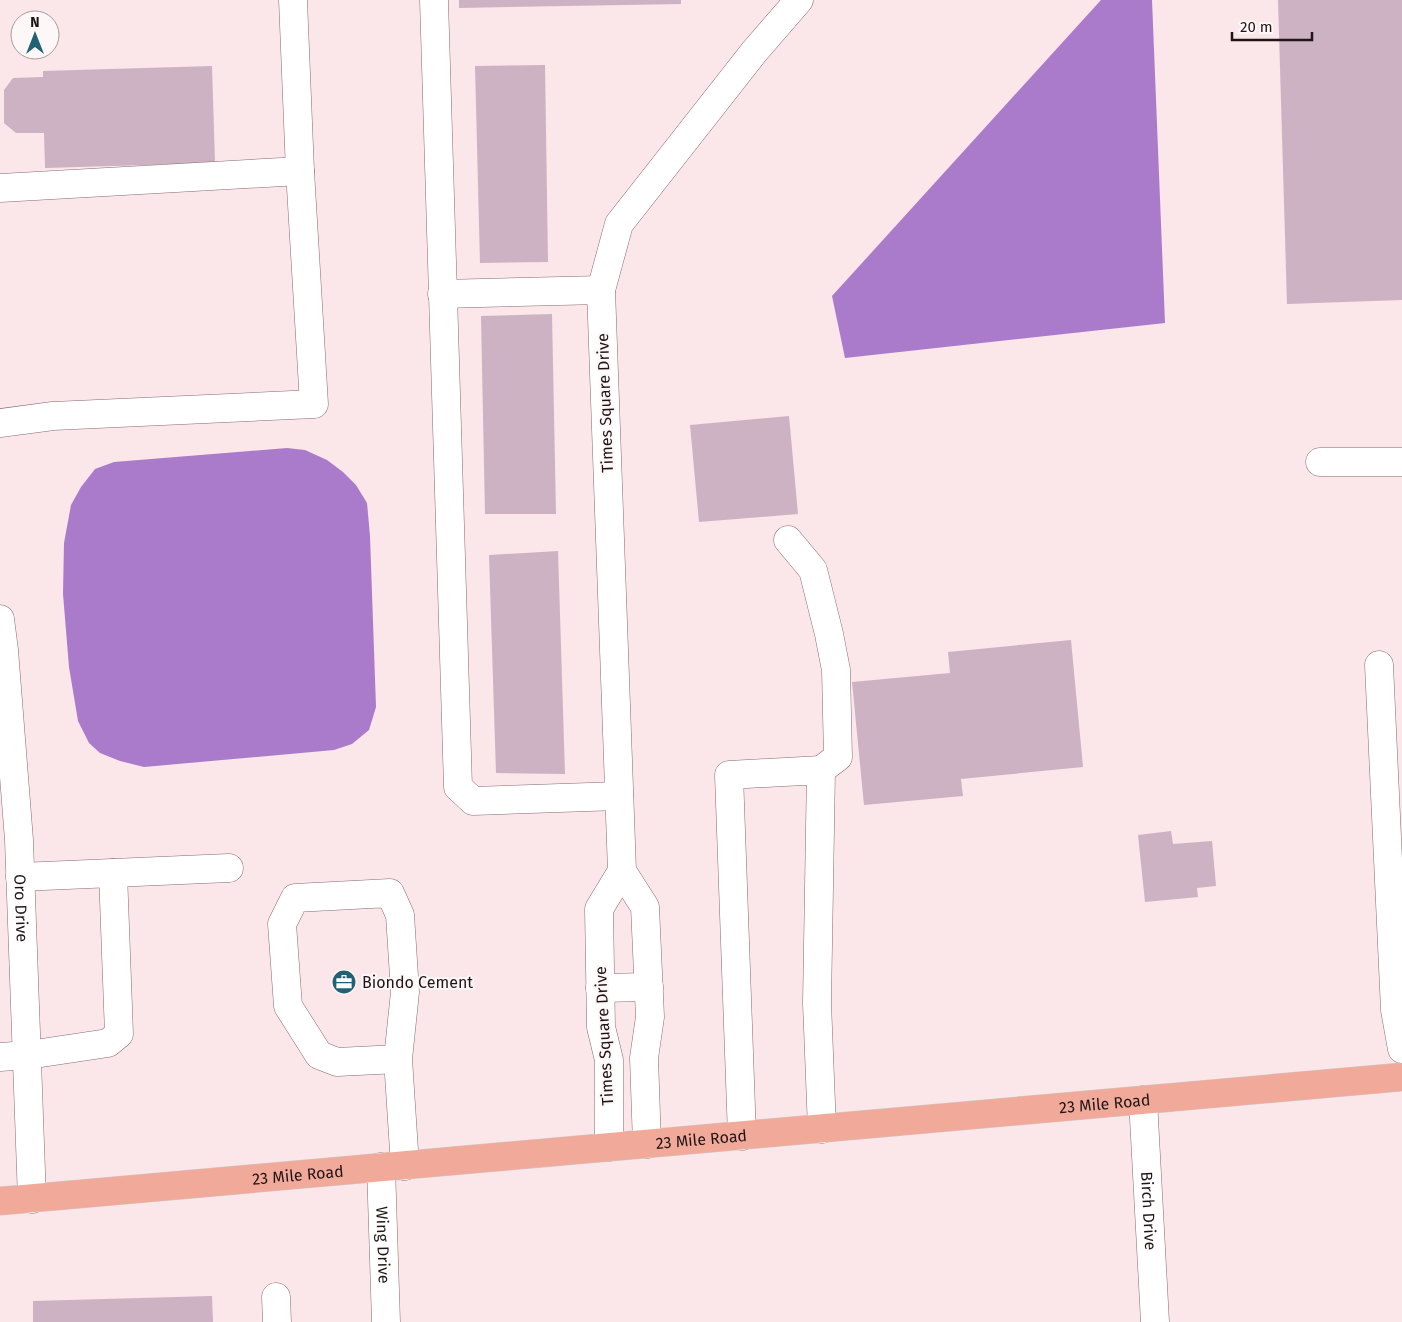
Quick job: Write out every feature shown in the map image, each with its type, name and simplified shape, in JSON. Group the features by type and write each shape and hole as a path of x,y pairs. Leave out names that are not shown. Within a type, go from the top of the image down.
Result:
{"main road":[{"name":"23 Mile Road","path":"0,1201 1402,1077"}],"street":[{"path":"0,423 53,416 314,404 300,171 293,0"},
{"path":"434,0 458,787 473,801 619,796"},
{"name":"Times Square Drive","path":"647,1144 644,1058 650,1017 645,908 622,871 601,290 619,224 754,52 799,0"},
{"path":"0,188 300,171"},
{"path":"442,294 601,290"},
{"path":"1320,462 1402,462"},
{"path":"742,1136 729,775 821,770 838,757 836,670 829,634 813,570 788,540"},
{"name":"Oro Drive","path":"0,619 4,650 5,718 19,840 32,1199"},
{"path":"1379,665 1395,1010 1402,1049"},
{"path":"821,770 817,1003 822,1129"},
{"path":"20,877 229,868"},
{"name":"Times Square Drive","path":"609,1148 609,1060 601,1027 599,909 622,871"},
{"path":"0,1057 28,1055 108,1043 119,1034 113,873"},
{"name":"Wing Drive","path":"386,1322 398,1059 405,992 400,915 390,893 295,898 282,924 288,1006 320,1055 337,1062 398,1059"},
{"path":"600,988 649,988"},
{"name":"Birch Drive","path":"1143,1100 1155,1322"}],"shaded area":[{"path":"1101,0 1152,0 1165,323 845,358 832,296"},
{"path":"287,448 305,450 327,460 356,485 367,503 370,536 376,707 369,730 352,744 334,750 144,767 120,761 100,753 89,743 78,721 69,667 63,594 64,543 71,505 81,487 95,469 114,462"}],"building":[{"path":"459,0 681,0 681,4 459,8"},
{"path":"1278,0 1402,0 1402,300 1287,304"},
{"path":"545,65 548,262 480,263 475,66"},
{"path":"212,66 215,163 45,168 44,133 16,133 4,123 4,90 13,78 43,77 43,71"},
{"path":"552,314 556,514 485,514 481,316"},
{"path":"789,416 798,514 699,522 690,425"},
{"path":"558,551 565,774 496,773 489,555"},
{"path":"1071,640 1083,767 961,779 963,796 864,805 852,682 950,673 948,652"},
{"path":"1171,831 1173,844 1212,841 1216,886 1197,888 1198,897 1145,902 1138,835"},
{"path":"212,1296 213,1322 33,1322 33,1301"}],"place":[{"name":"Biondo Cement","path":"344,982"}]}
